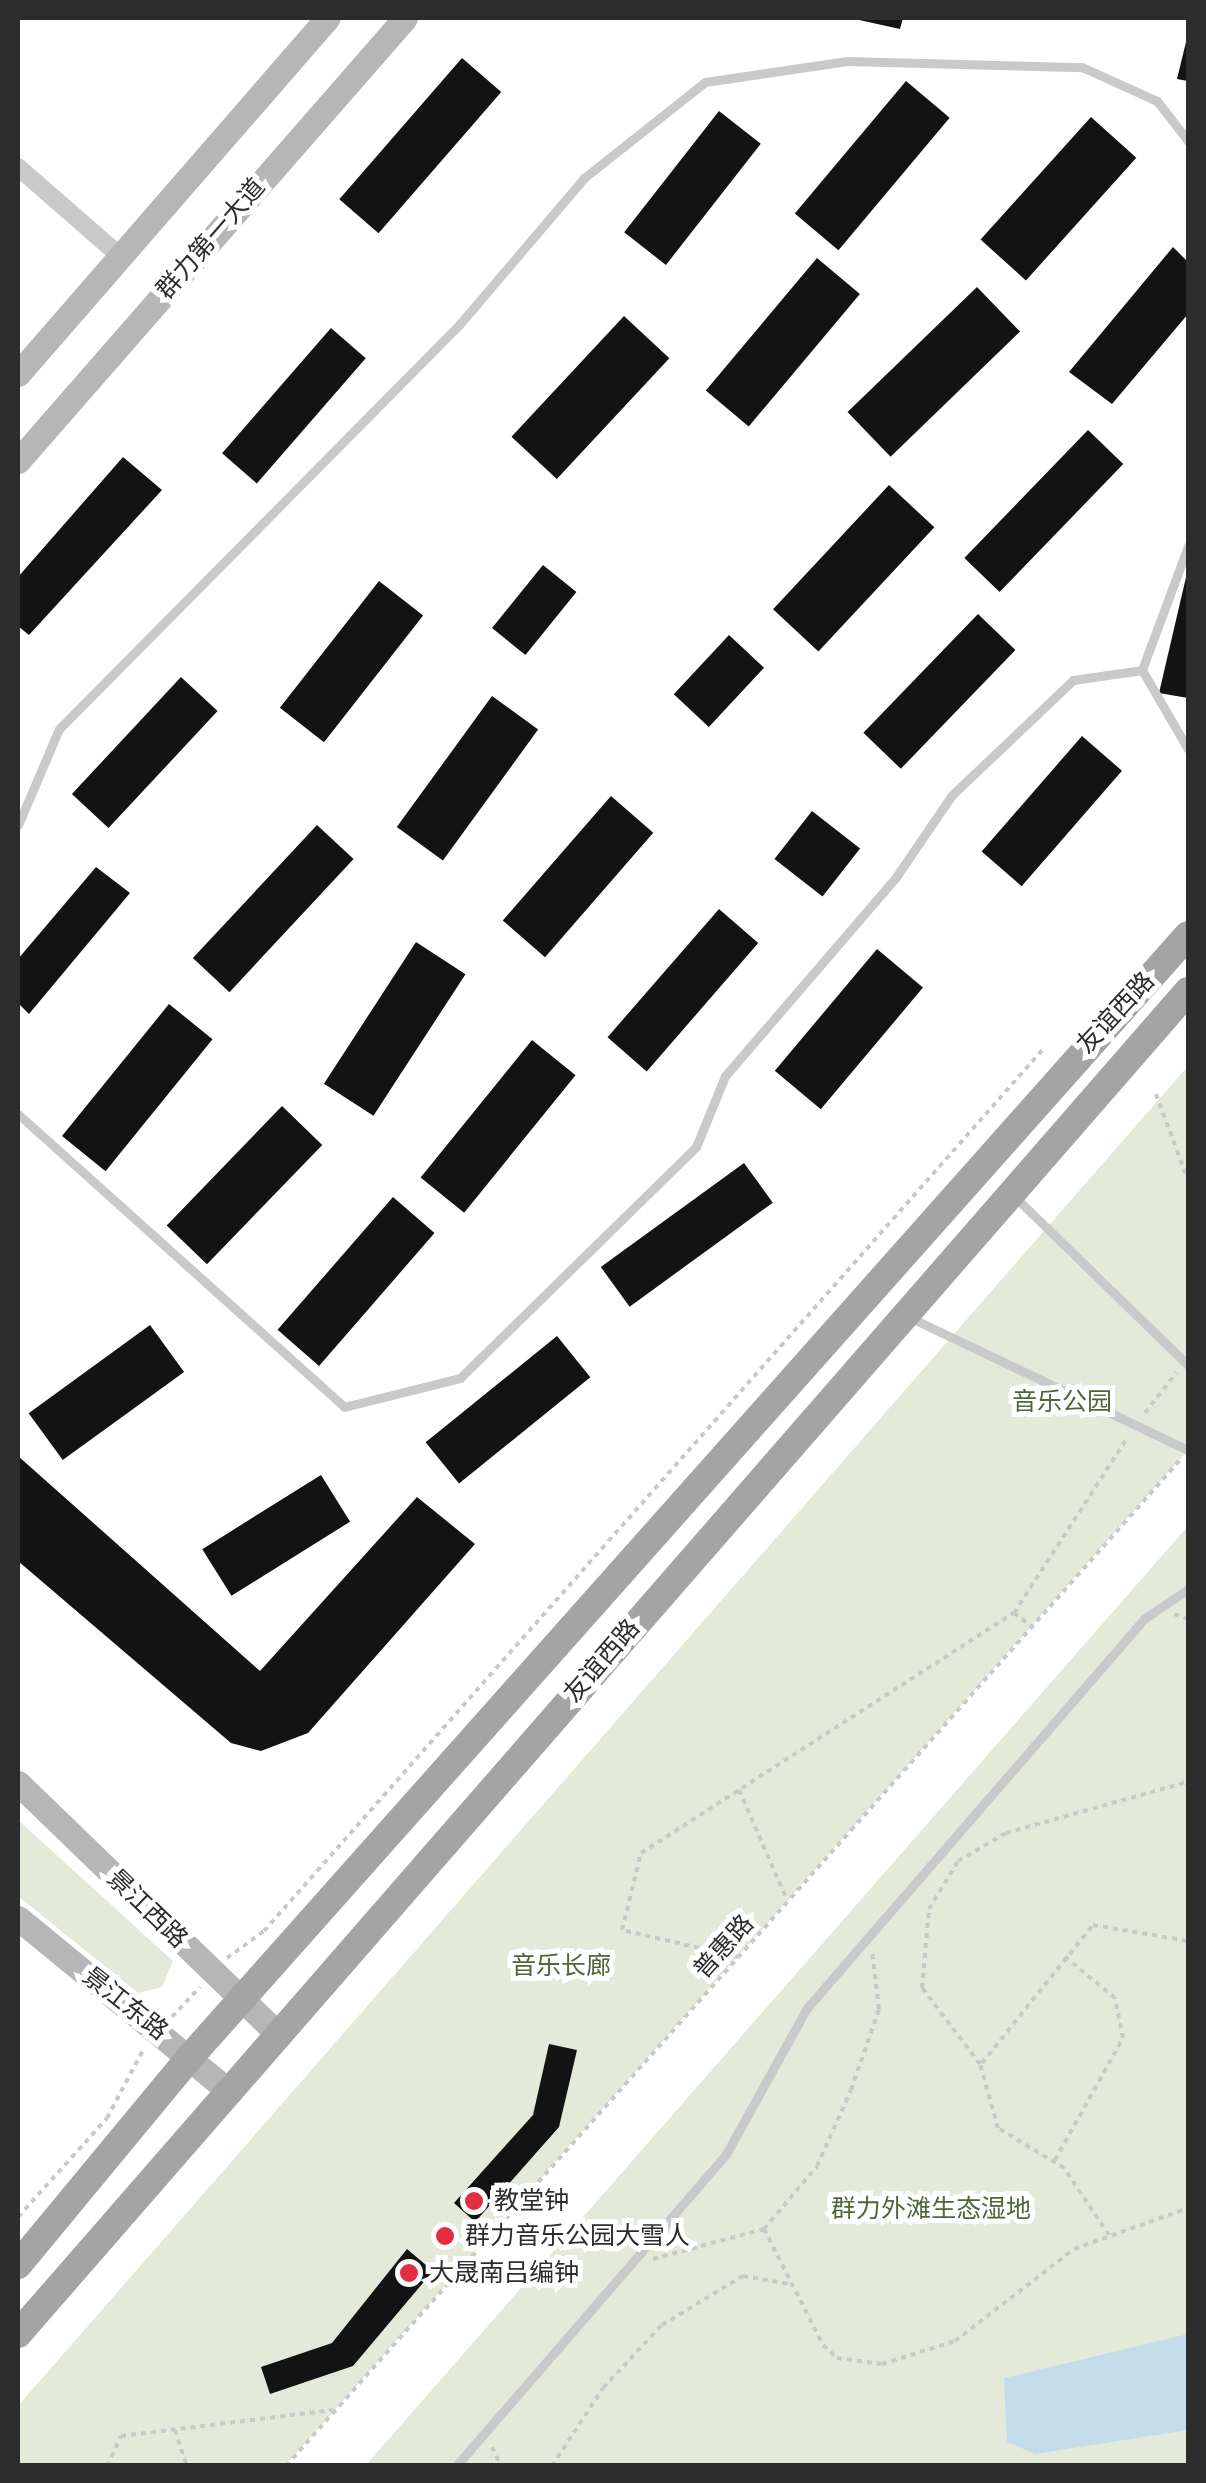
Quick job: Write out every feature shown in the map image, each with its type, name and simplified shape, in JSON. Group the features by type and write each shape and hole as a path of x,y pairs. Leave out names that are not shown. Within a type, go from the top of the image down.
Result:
{"main road":[{"path":"18,374 328,18"},
{"name":"群力第一大道","path":"18,461 405,18"},
{"name":"友谊西路","path":"18,2265 191,2056 1188,935"},
{"name":"友谊西路","path":"18,2334 1188,990"},
{"name":"景江西路","path":"18,1782 278,2035"},
{"name":"景江东路","path":"18,1918 191,2056 230,2092"}],"street":[{"path":"18,167 120,256"}],"lane":[{"path":"18,826 59,730 458,325 584,178 705,82 847,61 1082,67 1157,101 1188,142"},
{"path":"1142,670 1188,546"},
{"path":"1142,670 1188,749"},
{"path":"18,1114 344,1407 460,1378 696,1147 724,1076 896,877 952,795 1073,680 1142,670"},
{"path":"1010,1191 1187,1364"},
{"path":"902,1314 1188,1450"},
{"path":"456,2466 726,2154 807,2008 1144,1618 1188,1589"}],"path":[{"path":"18,2217 107,2118 132,2061 212,1973 277,1916 1044,1048"},
{"path":"1156,1094 1188,1180"},
{"path":"738,1957 622,1930 641,1853 1014,1614 1136,1425 1187,1364"},
{"name":"普惠路","path":"286,2466 1188,1450"},
{"path":"1014,1614 1032,1627"},
{"path":"1108,2235 1056,2160 1009,2143 998,2128 980,2064 922,1988 929,1909 945,1877 978,1846 1036,1818 1188,1782"},
{"path":"739,1790 788,1901"},
{"path":"980,2064 1064,1956 1094,1925 1188,1940"},
{"path":"633,2261 716,2249 764,2229 817,2166 879,2009 868,1938"},
{"path":"1056,2160 1122,2038 1116,1998 1064,1956"},
{"path":"764,2229 789,2284 838,2358 882,2364 955,2341 1047,2267 1108,2235 1188,2208"},
{"path":"552,2466 603,2388 662,2324 743,2276 789,2284"},
{"path":"107,2466 122,2436 336,2410"},
{"path":"176,2430 187,2466"},
{"path":"485,2432 501,2466"}],"green space":[{"path":"1188,1066 1188,1450 286,2465 18,2466 18,2406"},
{"name":"群力外滩生态湿地","path":"1188,1526 1188,2465 366,2465"},
{"path":"18,1820 173,1961 162,1987 138,1993 18,1896"}],"water":[{"path":"1188,2334 1188,2430 1035,2454 1007,2442 1004,2378"}],"building":[{"path":"850,18 903,18 900,29"},
{"path":"1188,38 1188,81 1177,79"},
{"path":"462,58 501,92 379,233 339,199"},
{"path":"906,81 950,118 838,250 795,214"},
{"path":"719,111 761,144 666,265 624,232"},
{"path":"1091,117 1136,158 1026,280 981,240"},
{"path":"1173,247 1188,262 1188,314 1112,404 1069,372"},
{"path":"817,258 860,294 749,427 706,391"},
{"path":"977,287 1020,332 891,457 848,412"},
{"path":"624,316 669,358 557,479 511,437"},
{"path":"331,328 366,358 257,483 222,453"},
{"path":"1088,430 1123,464 1000,592 964,558"},
{"path":"123,457 162,490 29,635 18,626 18,577"},
{"path":"889,485 934,527 818,652 773,609"},
{"path":"543,565 576,592 525,655 492,628"},
{"path":"1188,573 1188,698 1159,693"},
{"path":"379,581 423,615 324,742 280,708"},
{"path":"978,614 1015,650 901,769 863,733"},
{"path":"729,635 764,668 709,727 674,694"},
{"path":"181,677 218,711 108,828 72,794"},
{"path":"492,696 538,730 443,861 397,827"},
{"path":"1082,736 1122,771 1022,886 982,851"},
{"path":"611,796 653,833 545,957 503,921"},
{"path":"812,811 860,849 823,897 774,859"},
{"path":"317,825 354,859 229,992 193,958"},
{"path":"96,867 130,893 29,1014 18,1003 18,959"},
{"path":"719,909 758,943 647,1071 607,1037"},
{"path":"416,942 465,974 373,1116 324,1084"},
{"path":"877,949 923,988 821,1109 775,1071"},
{"path":"169,1004 213,1039 106,1171 62,1136"},
{"path":"532,1040 576,1075 464,1213 421,1178"},
{"path":"282,1106 322,1145 207,1264 167,1225"},
{"path":"744,1163 773,1203 630,1307 601,1267"},
{"path":"393,1197 435,1233 319,1366 278,1330"},
{"path":"150,1325 184,1372 63,1460 29,1413"},
{"path":"557,1336 590,1377 459,1484 426,1442"},
{"path":"18,1456 260,1671 417,1497 475,1544 308,1733 261,1751 231,1743 18,1561"},
{"path":"321,1475 350,1522 231,1596 202,1549"},
{"path":"549,2044 577,2050 559,2127 475,2222 454,2203 533,2115"},
{"path":"407,2249 433,2271 353,2366 270,2394 261,2367 332,2343"}],"place":[{"name":"教堂钟","path":"474,2201"},
{"name":"群力音乐公园大雪人","path":"445,2236"},
{"name":"大晟南吕编钟","path":"409,2273"}],"park label":[{"name":"音乐公园","path":"1062,1402"},
{"name":"音乐长廊","path":"561,1966"}]}
